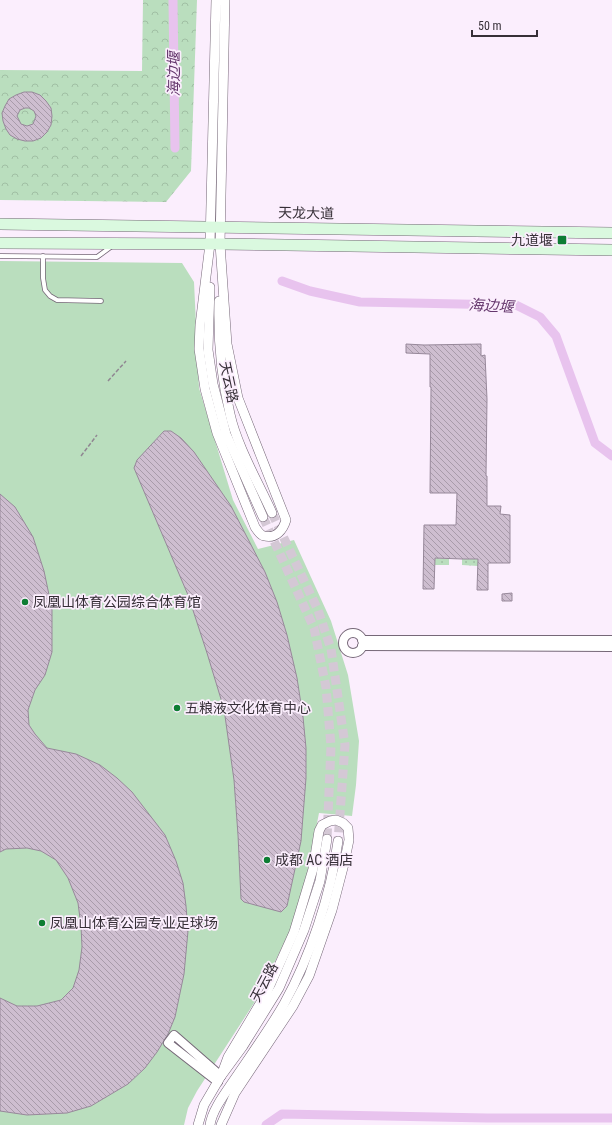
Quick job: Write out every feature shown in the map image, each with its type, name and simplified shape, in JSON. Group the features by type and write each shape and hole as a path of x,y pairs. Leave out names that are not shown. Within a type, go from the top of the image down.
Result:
{"main road":[{"name":"天龙大道","path":"0,224 612,233"},
{"path":"0,243 215,244 612,250"}],"street":[{"path":"216,0 216,226"},
{"path":"215,244 227,344 238,398 286,520 283,529 275,535 265,536 255,527 217,433 205,389 199,349 200,325 215,244 225,0"},
{"name":"天云路","path":"215,244 221,364 230,415 241,445 272,513"},
{"name":"天云路","path":"215,244 208,350 213,384 226,434 263,517"},
{"path":"612,640 362,643 612,647"},
{"path":"219,1079 228,1057 267,992 294,932 313,869 318,831 322,825 330,821 336,820 343,823 348,828 348,840 344,864 332,910 309,976 293,1006 235,1093 221,1125"},
{"name":"天云路","path":"198,1125 204,1105 219,1079 243,1046 280,988 304,930 317,888 327,839"},
{"name":"天云路","path":"210,1125 210,1121 220,1101 284,1004 307,956 334,870 338,841"},
{"path":"174,1035 219,1079 168,1043 174,1035"}],"lane":[{"path":"0,256 97,257 116,244"},
{"path":"43,256 43,278 45,290 50,296 57,300 101,301"}],"path":[{"path":"108,381 126,361"},
{"path":"81,456 97,435"}],"green space":[{"path":"143,0 197,0 191,171 166,202 0,200 0,70 142,71"},
{"name":"五粮液文化体育中心","path":"0,261 182,263 194,282 199,388 233,500 258,549 294,540 331,621 348,675 359,741 352,816 319,813 303,895 291,929 256,1000 197,1091 188,1108 184,1125 0,1125"},
{"path":"435,558 449,559 449,565 435,565"},
{"path":"462,559 478,559 478,566 462,565"}],"building":[{"path":"24,92 32,92 40,95 51,108 51,125 41,138 33,141 17,139 10,135 6,129 2,113 9,99","holes":["29,108 34,111 36,116 33,124 27,126 21,124 17,116 20,110"]},
{"path":"406,344 481,344 481,356 485,355 487,399 487,506 501,506 500,514 510,515 510,563 488,563 488,590 477,590 478,559 435,558 434,589 423,589 424,525 456,525 457,493 430,493 430,354 406,353"},
{"path":"164,431 171,431 181,438 194,452 231,506 265,572 277,602 287,635 297,678 303,717 306,748 306,778 301,841 287,906 281,912 244,902 241,899 234,780 224,709 188,595 134,468 137,460"},
{"path":"0,494 15,507 33,537 44,571 52,609 52,652 45,675 35,690 28,710 29,725 47,748 76,754 100,765 132,792 165,835 183,883 186,906 188,931 184,974 175,1017 168,1034 145,1068 128,1084 91,1106 67,1113 27,1115 0,1111 0,998 17,1006 37,1006 61,1000 73,988 79,970 82,947 78,903 68,878 56,860 41,851 27,848 6,849 0,852"},
{"path":"512,593 512,601 502,601 502,594"}],"waterway":[{"name":"海边堰","path":"173,0 175,148"},
{"name":"海边堰","path":"282,281 310,291 360,302 516,305 540,317 556,336 595,443 612,456"},
{"name":"九道堰","path":"266,1125 282,1114 487,1118 612,1118"}],"tunnel":[{"path":"272,513 318,610 331,649 345,745 338,841"},
{"path":"263,517 314,628 326,687 331,746 327,839"}],"place":[{"name":"九道堰","path":"562,240"},
{"name":"凤凰山体育公园综合体育馆","path":"25,602"},
{"name":"五粮液文化体育中心","path":"177,708"},
{"name":"成都 AC 酒店","path":"267,860"},
{"name":"凤凰山体育公园专业足球场","path":"42,923"}]}
